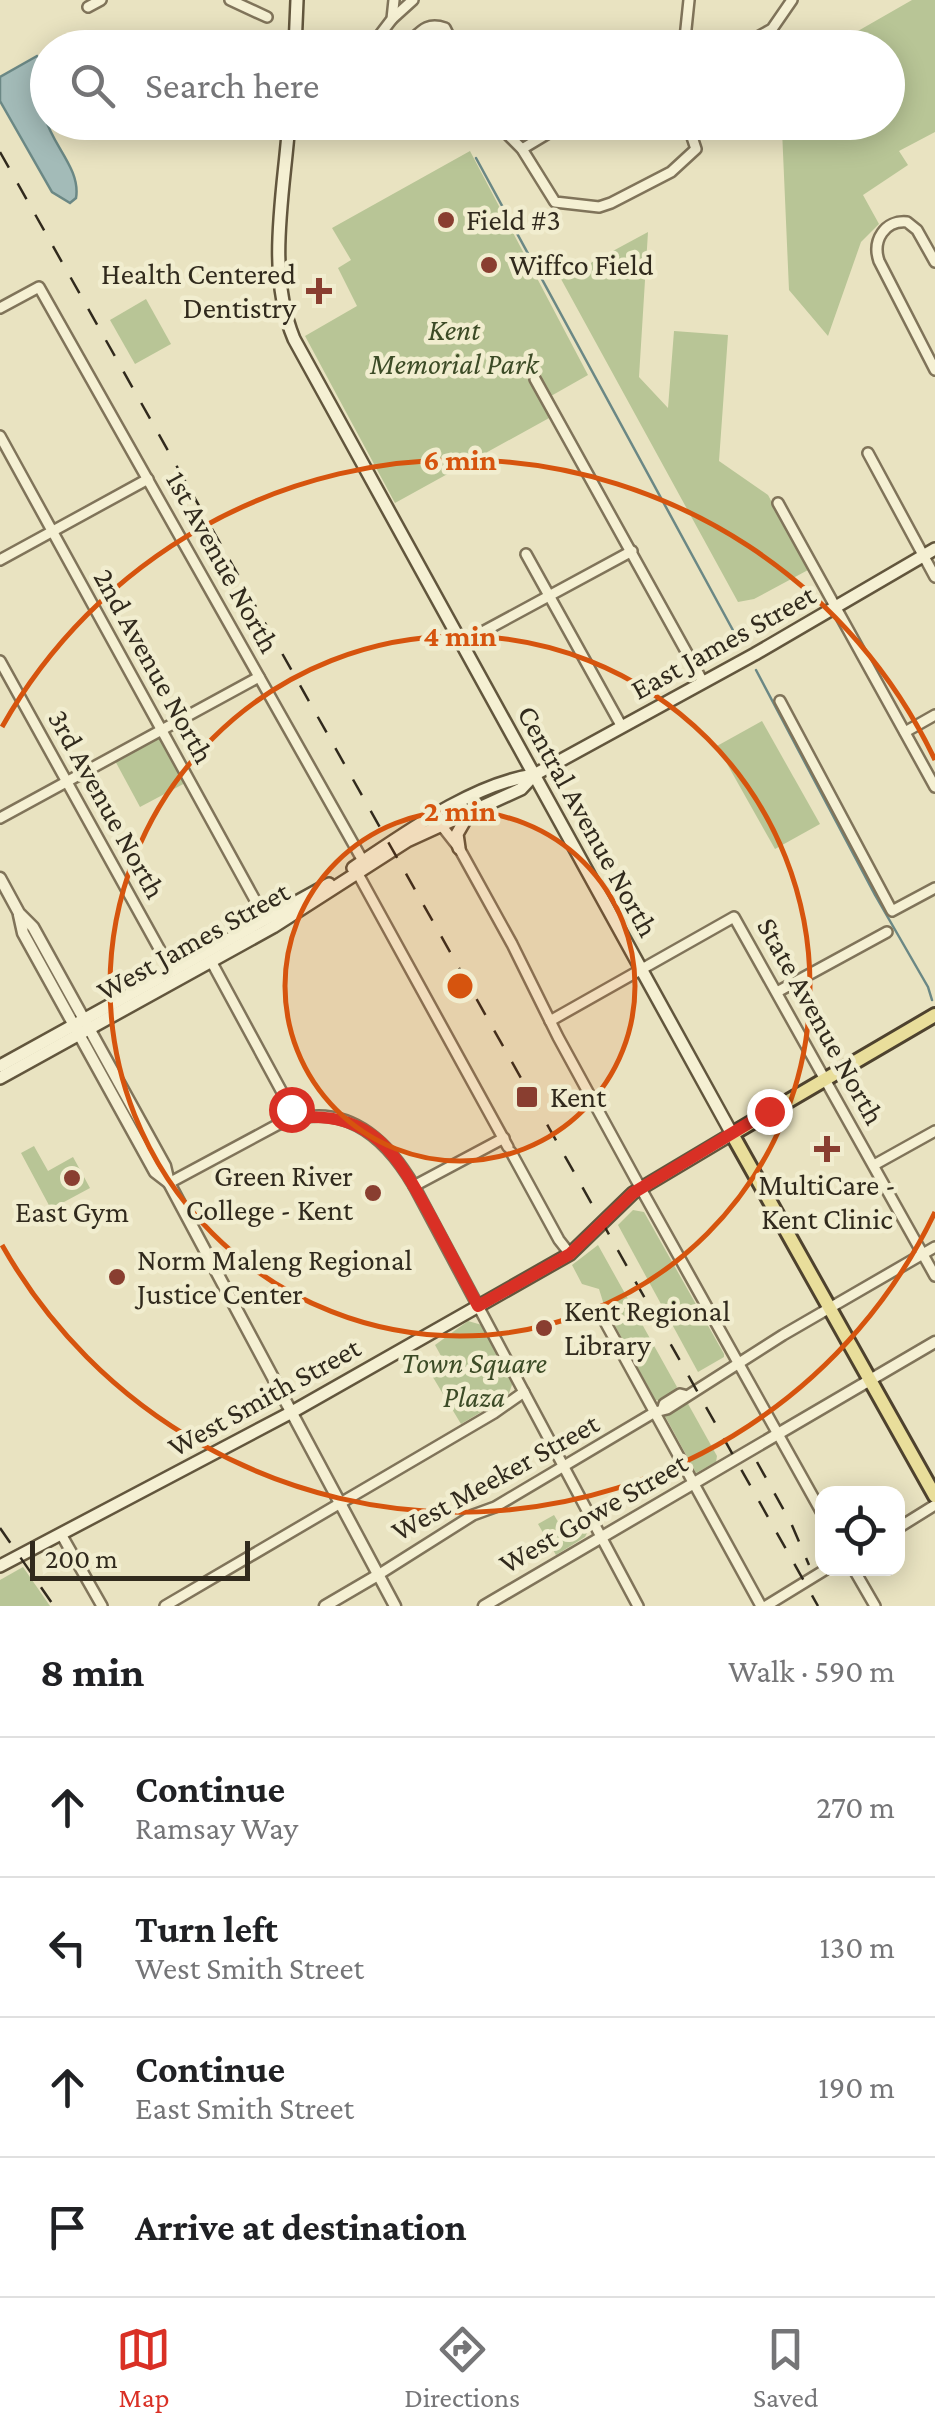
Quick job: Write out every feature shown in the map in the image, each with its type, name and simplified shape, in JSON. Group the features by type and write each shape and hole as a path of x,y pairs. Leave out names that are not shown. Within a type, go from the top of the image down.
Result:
{"main road":[{"path":"295,30 297,0"},
{"name":"Central Avenue North","path":"289,140 279,256 280,292 299,350 935,1496"},
{"name":"East James Street","path":"407,841 521,789 534,776 929,552"},
{"name":"East James Street","path":"361,868 437,814 516,778 534,776"},
{"path":"459,848 458,830 471,812"},
{"name":"West James Street","path":"0,1066 211,962 407,841"},
{"name":"West James Street","path":"0,1078 171,970 361,868"},
{"path":"211,962 213,955 240,939 245,931"},
{"path":"732,1134 935,1015"},
{"name":"West Smith Street","path":"0,1566 292,1412 570,1254 641,1188 732,1134"}],"street":[{"path":"88,8 101,0"},
{"path":"230,0 267,16"},
{"path":"392,19 394,0"},
{"path":"384,30 413,0"},
{"path":"686,30 689,0"},
{"path":"770,30 792,0"},
{"path":"421,30 434,24 446,30"},
{"path":"513,140 555,202 599,207 671,172 696,149 693,140"},
{"path":"522,149 537,140"},
{"path":"935,262 914,226 904,221 895,223 880,234 876,248 879,260 935,370"},
{"name":"1st Avenue North","path":"0,308 39,287 258,677 559,1240 570,1254"},
{"path":"535,380 703,682"},
{"name":"2nd Avenue North","path":"0,436 266,920"},
{"path":"868,453 929,552 935,577"},
{"path":"0,560 148,479"},
{"path":"778,503 935,786"},
{"path":"462,643 632,550"},
{"path":"526,554 622,727"},
{"name":"3rd Avenue North","path":"0,661 171,970"},
{"path":"0,818 258,677"},
{"path":"780,702 892,911 935,888"},
{"path":"905,732 935,716"},
{"path":"441,825 459,848 641,1188 815,1500"},
{"path":"0,878 19,912 23,933 165,1166 168,1183 395,1606"},
{"name":"State Avenue North","path":"642,969 734,917 935,1276"},
{"path":"777,992 887,932"},
{"path":"211,962 296,1118"},
{"path":"550,1021 642,969"},
{"path":"168,1183 296,1118 324,1116 367,1130 396,1156 638,1606"},
{"path":"874,1165 935,1130"},
{"path":"414,1186 508,1145"},
{"name":"West Meeker Street","path":"325,1606 440,1535 684,1399 686,1394 737,1363 935,1247"},
{"path":"604,1320 659,1410 694,1484 764,1606 815,1576"},
{"name":"West Gowe Street","path":"484,1606 935,1342"},
{"path":"164,1606 524,1392"},
{"path":"905,1524 935,1505"},
{"path":"61,1534 102,1606"},
{"path":"858,1576 875,1606"}],"green space":[{"path":"912,0 935,0 935,132 899,151 908,165 863,195 879,224 861,242 828,336 789,290 782,140 905,140 905,30 860,30"},
{"name":"Kent Memorial Park","path":"470,151 588,375 551,396 560,412 395,503 305,336 357,306 338,268 351,260 332,228"},
{"path":"648,232 639,377 668,408 674,331 728,335 719,461 768,495 808,570 754,599 738,602 561,279"},
{"path":"146,299 171,344 135,364 110,320"},
{"path":"762,721 820,824 775,849 717,746"},
{"path":"161,731 189,781 140,807 113,757"},
{"path":"34,1146 48,1171 73,1157 90,1188 51,1209 21,1153"},
{"path":"633,1210 644,1212 724,1354 698,1372 618,1225"},
{"path":"598,1245 677,1387 666,1401 655,1400 599,1289 582,1284 572,1265"},
{"name":"Town Square Plaza","path":"468,1321 482,1325 513,1382 508,1396 461,1424 431,1374 446,1365 435,1345"},
{"path":"687,1402 717,1456 716,1462 696,1473 665,1416"},
{"path":"554,1515 560,1525 582,1515 590,1527 585,1537 556,1555 538,1524"},
{"path":"23,1567 50,1606 0,1606 0,1580"}],"water":[{"path":"30,60 30,140 56,140 74,177 76,198 70,203 52,192 0,101 0,77"}],"waterway":[{"path":"476,158 741,645"},
{"path":"756,670 932,1000"}],"railway":[{"path":"0,152 818,1606"},
{"path":"757,1462 809,1565"},
{"path":"0,1528 54,1606"}],"place":[{"name":"Field #3","path":"446,220"},
{"name":"Wiffco Field","path":"489,265"},
{"name":"Health Centered Dentistry","path":"319,291"},
{"name":"Kent","path":"527,1097"},
{"name":"MultiCare - Kent Clinic","path":"827,1149"},
{"name":"East Gym","path":"72,1178"},
{"name":"Green River College - Kent","path":"373,1193"},
{"name":"Norm Maleng Regional Justice Center","path":"117,1277"},
{"name":"Kent Regional Library","path":"544,1328"}],"route":[{"path":"291,1109 296,1118 324,1116 346,1121 383,1142 414,1186 478,1306 570,1254 633,1193 769,1111"}]}
